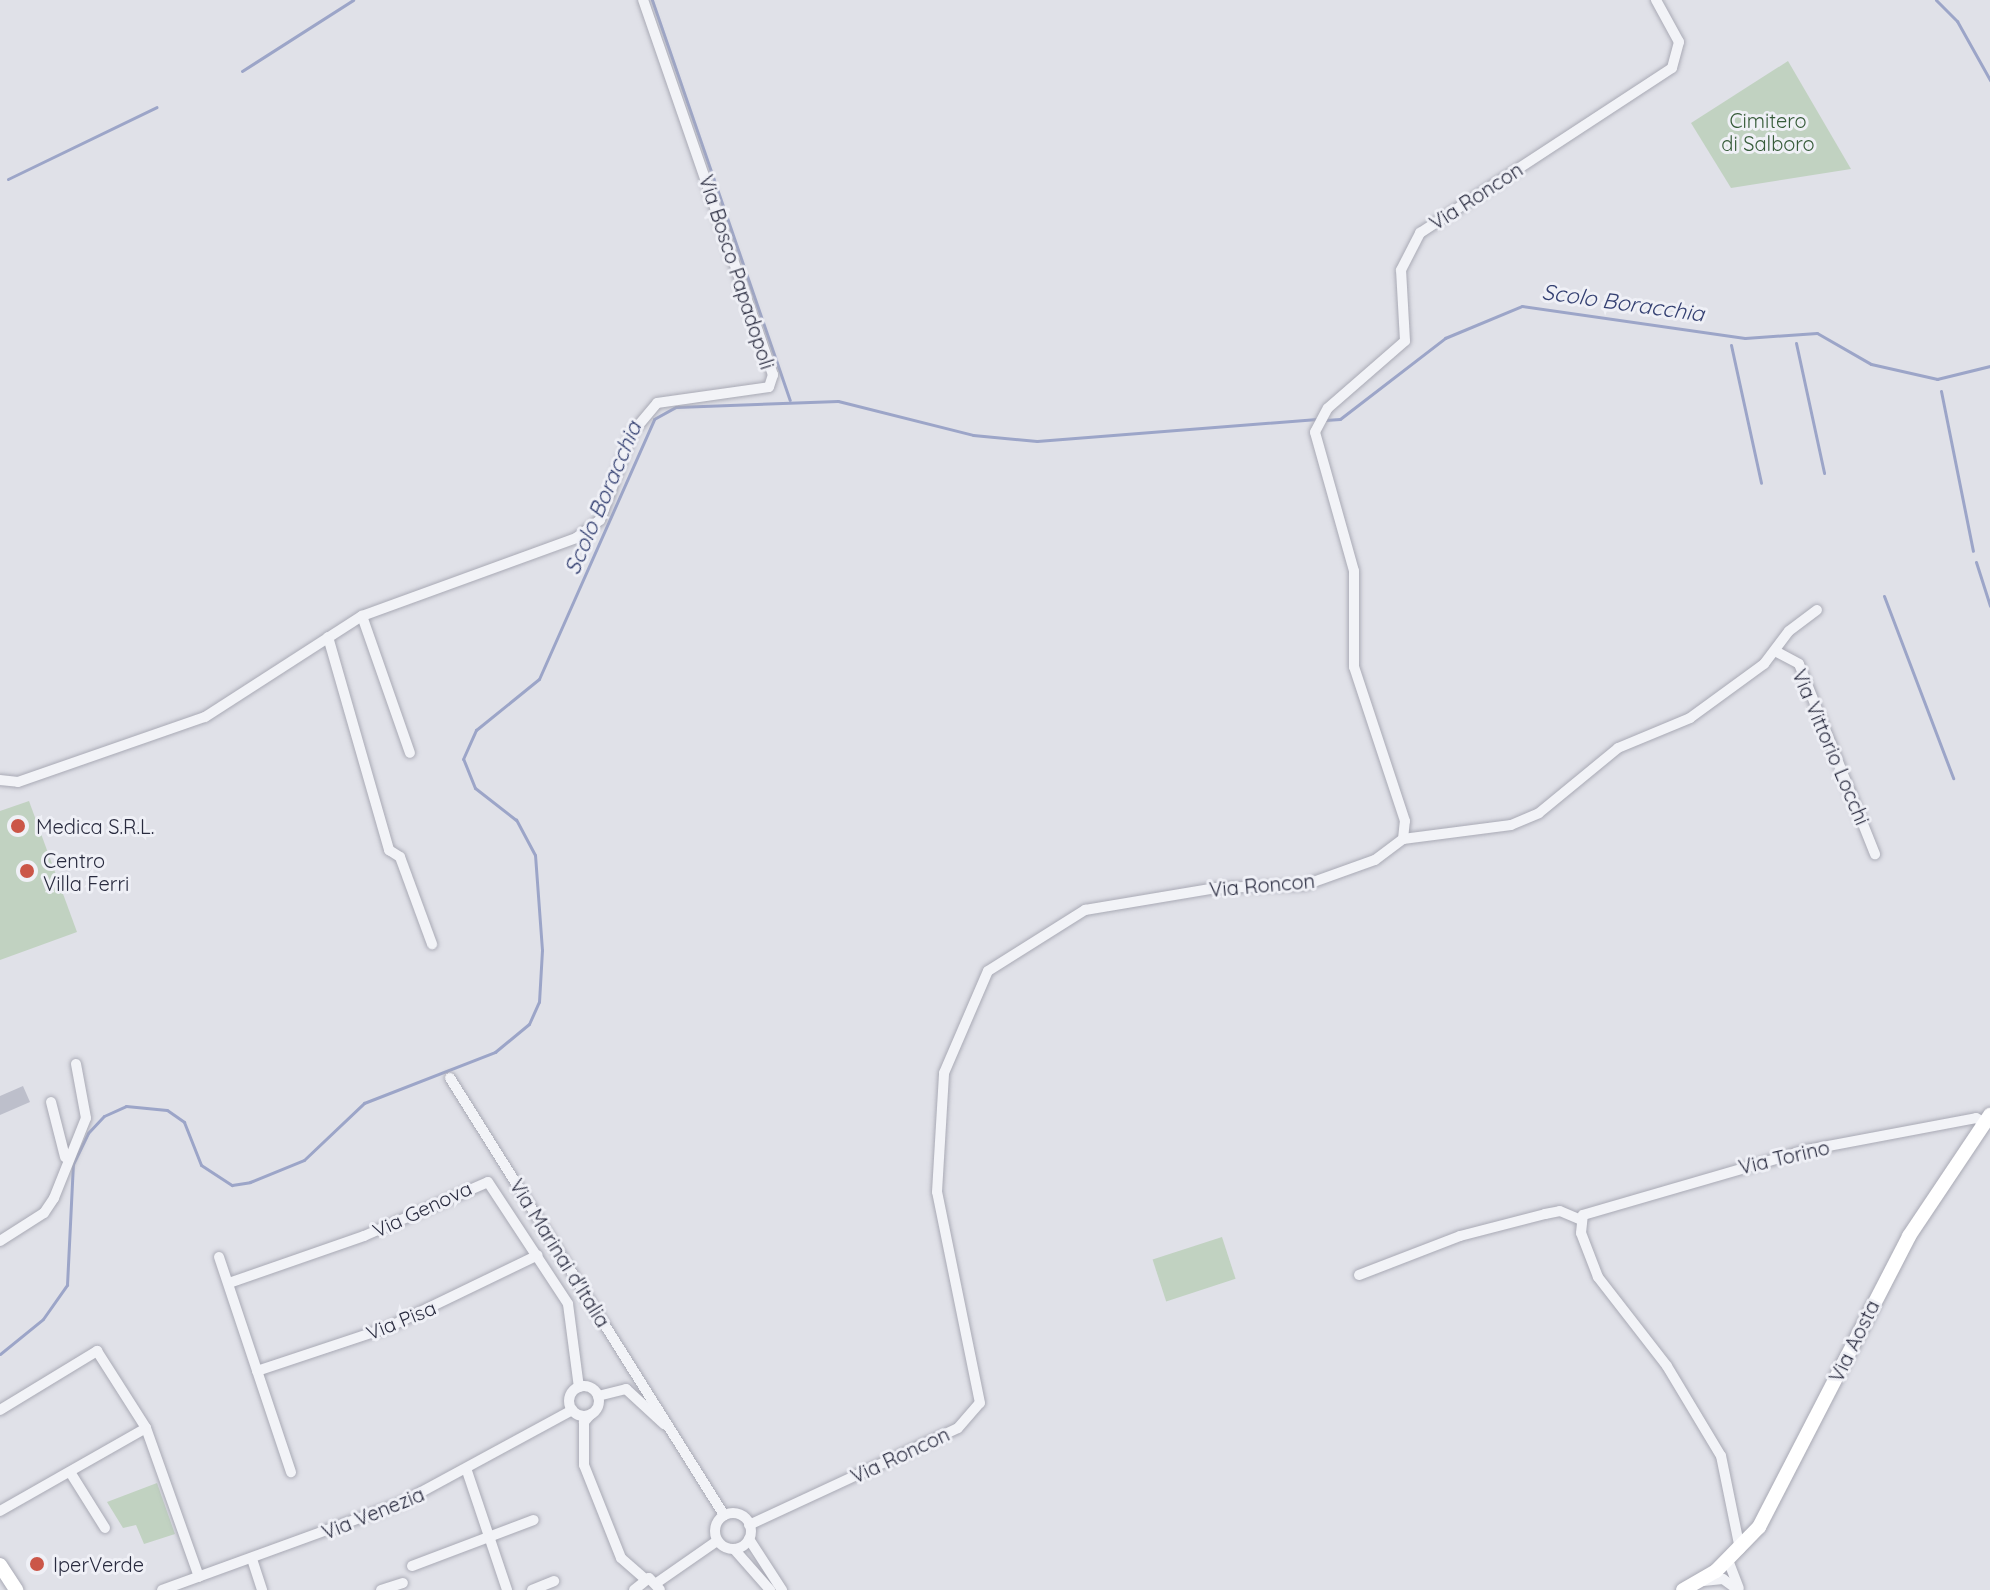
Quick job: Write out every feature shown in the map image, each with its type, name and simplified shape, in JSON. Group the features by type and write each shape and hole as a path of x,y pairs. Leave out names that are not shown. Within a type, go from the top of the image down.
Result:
{"street":[{"name":"Via Bosco Papadopoli","path":"0,780 27,779 205,717 362,616 592,529 610,501 632,433 657,403 769,387 773,375 643,0"},
{"name":"Via Roncon","path":"749,1525 958,1428 980,1403 937,1192 944,1073 988,971 1085,910 1216,888 1305,885 1375,860 1403,839 1405,821 1354,667 1354,571 1317,456 1320,419 1405,341 1401,270 1420,233 1672,68 1679,42 1656,0"},
{"name":"Via Vittorio Locchi","path":"1403,839 1498,828 1539,813 1618,748 1690,718 1775,651 1789,631 1817,610"},
{"path":"362,616 410,753"},
{"path":"328,637 389,850 400,857 432,944"},
{"name":"Via Vittorio Locchi","path":"1775,651 1799,664 1875,854"},
{"path":"0,1241 49,1206 65,1159 86,1118 76,1064"},
{"name":"Via Marinai d'Italia","path":"450,1078 724,1515"},
{"path":"51,1102 65,1159"},
{"name":"Via Torino","path":"1581,1220 1596,1206 1807,1150 1987,1118"},
{"name":"Via Aosta","path":"1728,1560 1740,1549 1776,1500 1909,1236 1987,1118"},
{"name":"Via Genova","path":"229,1283 364,1236 480,1181 495,1186 568,1304 579,1387"},
{"path":"1359,1275 1460,1236 1545,1214 1560,1211 1581,1220 1598,1277 1709,1430 1728,1478 1740,1549"},
{"name":"Via Pisa","path":"257,1371 389,1327 538,1255"},
{"path":"219,1257 291,1472"},
{"path":"0,1410 97,1351 146,1428 199,1577"},
{"path":"591,1414 572,1410 570,1396 579,1387 598,1396 591,1414 584,1422 584,1465 621,1558 644,1578 659,1586 717,1541"},
{"name":"Via Marinai d'Italia","path":"598,1396 626,1389 670,1427"},
{"name":"Via Venezia","path":"162,1590 361,1520 467,1471 572,1410"},
{"path":"0,1511 146,1428"},
{"path":"467,1471 507,1590"},
{"path":"70,1472 105,1528"},
{"path":"717,1541 715,1527 724,1515 741,1515 749,1525 749,1539 782,1590"},
{"path":"412,1566 534,1520"},
{"path":"734,1549 749,1539"},
{"path":"717,1541 734,1549 770,1590"},
{"path":"252,1559 262,1590"},
{"path":"1683,1590 1701,1581 1728,1560 1738,1590"},
{"path":"0,1565 16,1590"},
{"path":"634,1590 644,1578"},
{"path":"1701,1581 1723,1579 1738,1590"},
{"path":"532,1590 554,1581"},
{"path":"383,1590 403,1583"}],"green space":[{"name":"Cimitero di Salboro","path":"1788,61 1851,169 1731,188 1691,123"},
{"name":"Centro Villa Ferri","path":"29,801 77,932 0,960 0,811"},
{"path":"1222,1237 1236,1279 1166,1301 1153,1260"},
{"path":"157,1483 175,1534 144,1544 136,1525 123,1528 107,1502"}],"building":[{"path":"23,1086 30,1102 0,1115 0,1096"}],"waterway":[{"path":"242,71 353,0"},
{"path":"652,0 790,400"},
{"path":"1936,0 1957,21 1990,80"},
{"path":"8,179 157,107"},
{"name":"Scolo Boracchia","path":"1325,420 1340,419 1445,338 1522,306 1745,338 1817,333 1871,364 1937,379 1990,366"},
{"path":"1796,343 1824,473"},
{"path":"1731,345 1761,483"},
{"path":"1941,391 1973,551"},
{"name":"Scolo Boracchia","path":"0,1354 43,1319 67,1285 73,1164 88,1133 104,1116 126,1106 167,1110 184,1122 201,1165 232,1185 250,1182 304,1160 364,1103 495,1052 529,1024 539,1002 542,950 535,855 516,820 475,788 463,759 476,730 539,679 654,419 676,407 838,401 973,435 1037,441 1317,419"},
{"path":"1976,562 1990,606"},
{"path":"1884,596 1953,778"}],"place":[{"name":"Medica S.R.L.","path":"18,826"},
{"name":"Centro Villa Ferri","path":"27,871"},
{"name":"IperVerde","path":"37,1564"}]}
